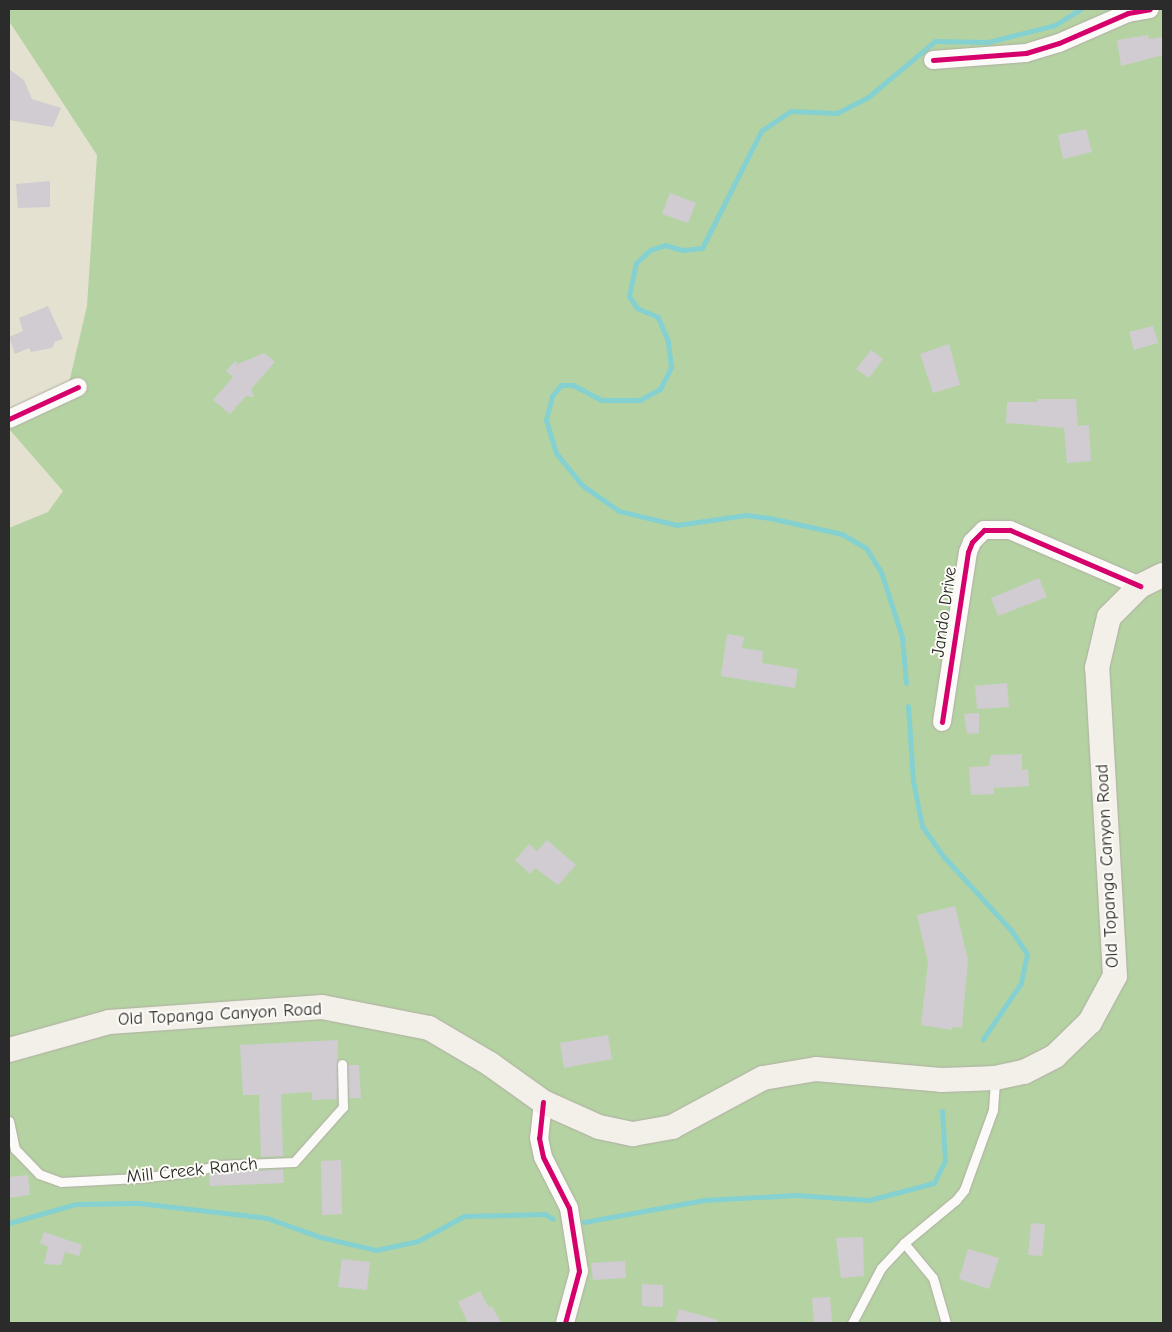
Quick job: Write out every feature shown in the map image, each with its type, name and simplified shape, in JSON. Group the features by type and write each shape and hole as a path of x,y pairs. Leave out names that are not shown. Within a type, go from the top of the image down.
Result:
{"main road":[{"name":"Old Topanga Canyon Road","path":"9,1050 108,1022 322,1006 429,1028 490,1064 544,1102 599,1126 633,1134 672,1128 763,1078 816,1069 941,1080 995,1078 1024,1072 1055,1056 1090,1022 1115,976 1097,668 1109,617 1140,586 1163,575"}],"street":[{"path":"932,60 1026,53 1059,43 1128,13 1150,9"},
{"path":"9,419 78,387"},
{"name":"Jando Drive","path":"942,722 968,552 972,542 984,530 1010,530 1140,586"},
{"path":"544,1102 538,1138 543,1157 569,1208 578,1261 574,1295 565,1323"}],"lane":[{"name":"Mill Creek Ranch","path":"9,1121 14,1149 39,1174 61,1182 138,1178 192,1172 219,1165 294,1162 342,1107 342,1064"},
{"path":"852,1323 881,1268 904,1243 956,1200 964,1190 993,1110 995,1078"},
{"path":"904,1243 933,1278 946,1323"}],"green space":[{"path":"9,9 1163,9 1163,1323 9,1323 9,528 48,512 63,491 9,429 9,423 68,387 87,306 97,155 9,21"}],"building":[{"path":"1148,35 1149,39 1163,37 1163,55 1121,66 1117,40"},
{"path":"9,69 24,80 32,99 61,108 53,127 9,120"},
{"path":"1086,129 1092,152 1063,159 1058,135"},
{"path":"50,181 50,207 18,208 16,184"},
{"path":"670,193 696,203 688,223 662,214"},
{"path":"48,306 63,339 55,342 52,348 31,352 29,348 15,354 9,337 23,331 19,318"},
{"path":"1153,326 1158,343 1134,350 1129,332"},
{"path":"949,344 960,385 933,393 920,354"},
{"path":"871,350 883,359 869,378 856,369"},
{"path":"264,353 275,362 251,389 254,397 246,396 230,414 213,400 233,377 226,371 235,361 238,364"},
{"path":"1037,399 1076,399 1078,426 1089,425 1091,461 1067,463 1064,428 1006,423 1007,402 1037,402"},
{"path":"1039,578 1047,597 998,616 991,598"},
{"path":"727,634 744,637 742,648 763,651 762,663 798,669 795,688 721,676"},
{"path":"1007,683 1009,707 977,709 975,686"},
{"path":"979,713 979,733 967,734 964,714"},
{"path":"1022,754 1022,770 1028,769 1029,786 994,788 994,794 971,795 969,767 989,766 991,755"},
{"path":"547,840 576,865 558,885 535,868 530,874 515,860 529,844 537,851"},
{"path":"955,906 968,960 962,1028 952,1027 952,1030 921,1025 928,962 917,915"},
{"path":"608,1035 612,1059 564,1068 560,1043"},
{"path":"338,1040 337,1099 312,1100 312,1092 281,1094 283,1156 261,1157 259,1095 243,1095 240,1045"},
{"path":"348,1065 359,1065 361,1098 349,1098"},
{"path":"341,1160 342,1214 322,1215 321,1161"},
{"path":"283,1169 284,1183 210,1186 209,1174"},
{"path":"28,1175 30,1195 9,1198 9,1177"},
{"path":"1031,1223 1045,1224 1042,1256 1028,1255"},
{"path":"44,1232 82,1245 79,1256 65,1252 61,1265 44,1264 48,1247 40,1243"},
{"path":"863,1237 864,1276 841,1278 836,1238"},
{"path":"968,1249 999,1258 989,1289 959,1279"},
{"path":"342,1259 370,1262 367,1290 338,1287"},
{"path":"625,1261 626,1278 593,1280 591,1263"},
{"path":"642,1284 663,1285 663,1307 642,1306"},
{"path":"480,1291 489,1308 492,1306 501,1323 468,1323 458,1302"},
{"path":"830,1297 832,1323 814,1323 812,1298"},
{"path":"679,1309 718,1320 717,1323 675,1323"}],"waterway":[{"path":"906,683 902,637 881,572 866,548 842,534 770,518 746,515 677,525 619,511 582,485 556,453 546,420 552,396 561,385 573,385 601,400 640,400 660,389 671,367 668,341 658,317 637,308 629,296 636,263 650,250 665,245 683,250 702,248 761,131 791,111 837,113 867,98 935,41 988,42 1055,25 1081,9"},
{"path":"908,706 913,781 922,826 944,857 1011,930 1027,954 1021,983 983,1039"},
{"path":"584,1222 704,1200 795,1195 869,1200 934,1183 945,1160 942,1111"},
{"path":"9,1223 76,1204 138,1203 267,1218 320,1237 376,1250 418,1241 464,1216 545,1214 553,1219"}],"cycle path":[{"path":"933,60 1026,53 1059,43 1128,13 1150,9"},
{"path":"9,419 78,387"},
{"path":"942,722 968,552 972,542 984,530 1010,530 1140,586"},
{"path":"543,1102 539,1138 543,1157 569,1208 579,1271 565,1323"}]}
